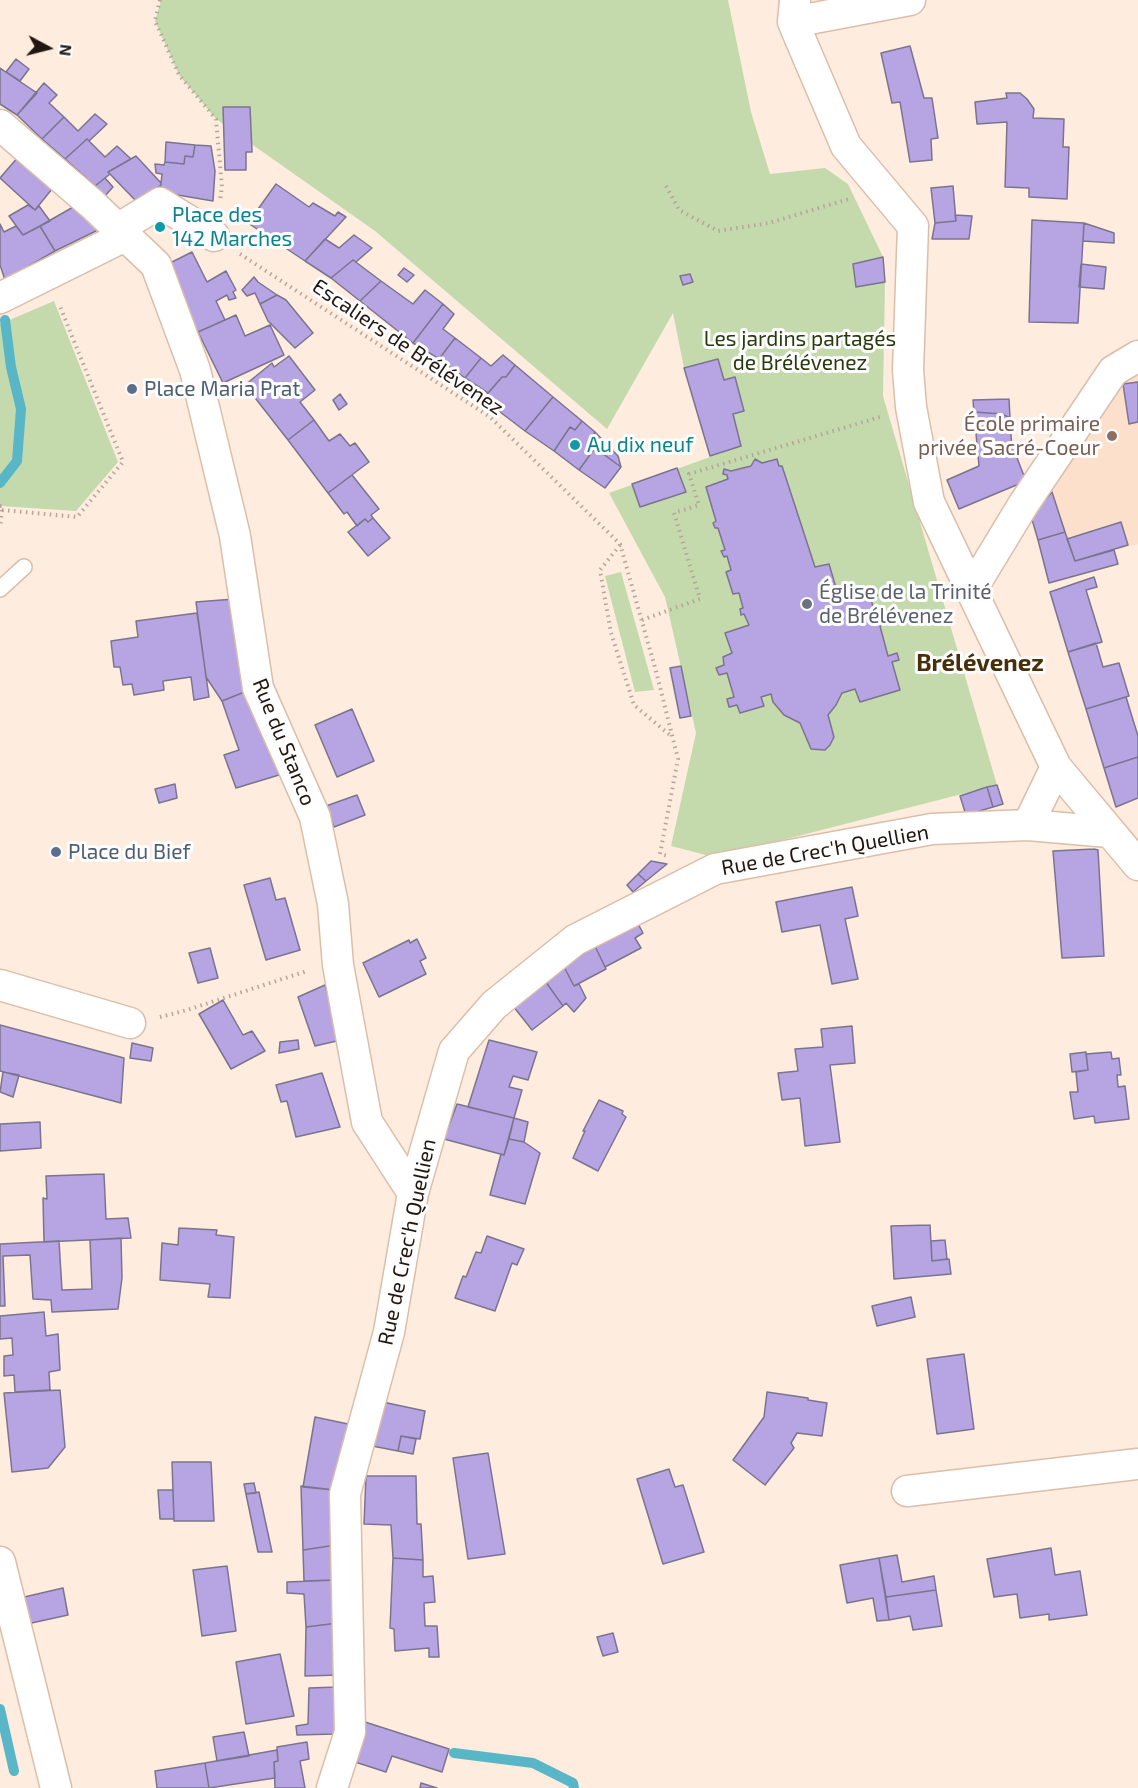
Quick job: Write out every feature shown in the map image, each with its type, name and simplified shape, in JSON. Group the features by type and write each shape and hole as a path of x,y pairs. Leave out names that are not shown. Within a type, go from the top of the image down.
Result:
{"street":[{"path":"910,0 794,11 846,146 913,226 908,370 911,407 929,502 1056,767 1138,865"},
{"name":"Rue du Stanco","path":"0,125 123,232 156,266 195,370 235,536 258,688 315,817 333,904 338,965 368,1122 413,1193"},
{"path":"0,298 123,232 160,203 214,236"},
{"path":"972,589 1023,505 1113,371 1138,356"},
{"path":"1028,825 1056,767"},
{"name":"Rue de Crec'h Quellien","path":"332,1788 350,1732 345,1494 389,1332 413,1193 454,1051 494,1005 575,940 715,869 932,829 1028,825 1109,832"},
{"path":"0,986 130,1023"},
{"path":"908,1491 1138,1464"},
{"path":"0,1562 56,1788"}],"lane":[{"path":"0,589 24,567"}],"path":[{"path":"160,0 155,21 179,75 216,119 222,187 214,236"},
{"path":"666,186 679,210 718,231 769,223 881,189"},
{"name":"Escaliers de Brélévenez","path":"214,236 490,417 620,544 678,759 660,854"},
{"path":"0,527 1,507 77,517 123,462 56,296"},
{"path":"642,620 700,599 674,513 699,505 689,474 911,407"},
{"path":"620,544 600,570 611,633 634,705 672,737"},
{"path":"130,1023 187,1011 318,968 338,965"}],"shaded area":[{"name":"École primaire privée Sacré-Coeur","path":"1138,370 1138,544 1075,561 1065,532 1038,540 1031,516 1052,492 1121,380"}],"green space":[{"name":"Les jardins partagés de Brélévenez","path":"161,0 728,0 751,112 770,174 825,168 848,184 883,257 853,265 856,287 885,282 883,396 997,785 728,854 706,855 671,846 696,733 665,597 609,493 741,446 733,414 744,410 735,378 724,380 684,368 673,313 607,429 375,231 216,119 179,75 155,21"},
{"path":"54,301 118,462 76,511 0,506 0,324"},
{"path":"621,572 654,690 635,692 605,576"}],"building":[{"path":"910,46 924,98 932,98 938,138 931,139 932,160 910,162 900,102 892,103 881,53"},
{"path":"16,59 29,69 20,81 6,72"},
{"path":"0,68 37,93 17,115 0,104"},
{"path":"44,83 57,95 49,103 64,117 42,139 17,115"},
{"path":"1006,93 1020,93 1027,99 1034,109 1033,118 1064,119 1063,147 1069,147 1067,199 1029,197 1029,188 1005,187 1007,122 977,124 975,102 1007,98"},
{"path":"223,107 250,107 252,152 246,152 246,170 225,170"},
{"path":"95,114 107,124 65,159 42,139 64,117 78,131"},
{"path":"87,139 105,157 117,146 131,159 108,172 110,174 95,186 65,159"},
{"path":"166,142 195,145 193,157 185,156 184,164 165,162"},
{"path":"195,145 211,146 215,171 213,201 160,192 162,174 156,173 155,164 164,165 165,162 184,164 185,156 193,157"},
{"path":"19,156 52,189 35,210 0,178"},
{"path":"136,156 161,183 137,202 108,172"},
{"path":"105,178 113,187 104,197 95,186"},
{"path":"276,184 309,207 313,203 335,216 338,212 346,217 305,261 248,223"},
{"path":"953,186 956,221 935,223 931,188"},
{"path":"28,205 35,210 39,206 50,221 23,235 9,216"},
{"path":"75,206 102,228 55,251 40,226"},
{"path":"955,215 972,216 969,239 932,239 935,223 956,221"},
{"path":"1032,220 1084,223 1078,323 1029,322"},
{"path":"1084,223 1114,233 1114,243 1083,241"},
{"path":"0,224 4,232 16,226 23,235 40,226 55,251 5,280 0,265"},
{"path":"354,235 372,248 356,262 353,260 331,278 305,261 325,239 339,248"},
{"path":"192,252 207,282 226,271 236,290 233,292 236,298 229,300 227,295 216,301 225,320 198,332 164,266"},
{"path":"883,257 885,282 856,287 853,264"},
{"path":"353,260 381,281 360,301 331,278"},
{"path":"1081,264 1106,267 1104,289 1079,287"},
{"path":"404,268 414,275 407,282 398,275"},
{"path":"690,274 693,282 683,285 680,276"},
{"path":"254,277 277,295 260,304 255,293 247,296 242,290"},
{"path":"381,281 413,304 425,290 443,304 413,343 360,301"},
{"path":"277,295 286,300 313,333 295,348 268,321 260,304"},
{"path":"443,304 454,314 443,329 455,338 439,359 413,343"},
{"path":"236,315 245,336 270,325 284,355 223,383 198,332"},
{"path":"455,338 481,358 465,378 439,359"},
{"path":"503,355 515,365 506,377 502,377 488,393 465,378 481,358 491,366"},
{"path":"289,356 315,390 300,402 314,420 288,440 245,385 272,363 274,367"},
{"path":"718,359 724,380 735,377 744,411 733,414 741,446 710,456 684,368"},
{"path":"515,365 553,397 525,431 483,399"},
{"path":"1138,382 1138,422 1129,424 1123,384"},
{"path":"340,394 347,404 339,410 333,400"},
{"path":"553,397 582,421 575,430 570,427 554,451 525,431"},
{"path":"1009,399 1010,418 1002,414 974,412 973,400"},
{"path":"974,412 1002,414 1010,418 1012,451 1014,450 1026,481 959,509 947,480 979,466"},
{"path":"314,420 329,441 340,434 350,446 355,443 369,462 328,493 288,440"},
{"name":"Au dix neuf","path":"582,421 595,432 588,443 595,448 579,470 554,451 570,427 575,430"},
{"path":"595,432 618,456 621,467 588,443"},
{"path":"595,448 621,467 605,488 579,470"},
{"name":"Église de la Trinité de Brélévenez","path":"755,459 762,463 777,459 779,466 782,466 815,567 829,564 840,601 863,594 861,589 867,588 869,593 876,591 877,596 871,599 877,621 885,618 887,623 880,626 888,656 897,653 899,660 892,662 900,690 860,702 855,689 842,693 828,715 834,737 825,750 811,749 800,723 784,715 773,702 771,694 761,697 764,706 740,713 737,705 729,707 727,699 734,697 727,673 719,675 716,668 724,665 723,657 732,653 725,633 749,625 744,614 741,615 740,609 743,608 739,593 733,594 726,572 731,570 727,556 724,557 721,551 725,550 718,528 715,528 713,523 716,521 706,487 728,479 727,475 723,474 724,469 731,471 751,466"},
{"path":"677,468 686,492 640,507 632,484"},
{"path":"352,475 379,509 371,515 373,518 368,522 365,519 357,526 347,512 344,514 328,493"},
{"path":"1052,492 1065,532 1038,540 1031,516"},
{"path":"373,518 390,538 368,556 348,532 365,519 368,522"},
{"path":"1121,522 1128,545 1075,561 1067,539"},
{"path":"1065,532 1075,561 1114,550 1118,564 1049,583 1038,540"},
{"path":"1094,577 1097,587 1086,590 1102,642 1068,652 1050,592"},
{"path":"234,599 247,691 222,701 206,677 196,602"},
{"path":"197,613 209,697 194,700 191,677 163,681 164,690 134,695 132,684 123,685 120,667 114,667 111,641 138,637 136,621"},
{"path":"1096,643 1103,667 1119,663 1129,696 1086,709 1068,652"},
{"path":"681,666 691,716 680,718 670,668"},
{"path":"247,691 279,775 236,788 224,755 239,750 222,701"},
{"path":"1126,697 1138,736 1138,757 1104,768 1086,709"},
{"path":"352,709 374,761 337,777 315,725"},
{"path":"1138,757 1138,798 1116,807 1104,768"},
{"path":"175,784 177,798 159,803 155,789"},
{"path":"997,785 1003,804 993,807 987,787"},
{"path":"987,787 993,807 966,815 960,796"},
{"path":"357,795 365,815 334,827 326,806"},
{"path":"1098,850 1104,956 1062,958 1053,851"},
{"path":"651,861 667,864 646,881 638,874"},
{"path":"638,874 646,881 633,892 627,885"},
{"path":"270,878 276,900 285,898 300,950 266,960 244,885"},
{"path":"852,887 858,916 845,919 858,979 832,984 820,925 782,932 776,902"},
{"path":"637,922 643,933 635,938 641,948 605,967 593,942"},
{"path":"417,939 426,958 420,961 426,974 379,997 363,963 409,940 410,943"},
{"path":"593,942 606,969 574,986 561,961"},
{"path":"210,948 218,978 198,983 189,953"},
{"path":"561,961 574,986 579,984 586,998 574,1012 566,1003 563,1006 543,978"},
{"path":"543,978 563,1006 532,1030 513,1006"},
{"path":"325,985 341,1040 315,1046 298,997"},
{"path":"223,1000 243,1035 252,1031 265,1051 231,1069 199,1014"},
{"path":"0,1025 124,1058 121,1103 0,1071"},
{"path":"852,1026 855,1063 830,1065 840,1142 805,1146 800,1098 782,1100 778,1073 798,1071 795,1049 823,1047 821,1029"},
{"path":"298,1040 299,1049 279,1053 280,1042"},
{"path":"489,1040 537,1052 528,1080 513,1076 509,1087 522,1090 514,1118 468,1107"},
{"path":"132,1043 153,1048 151,1061 130,1058"},
{"path":"1086,1052 1088,1070 1072,1072 1070,1054"},
{"path":"1111,1052 1112,1059 1119,1058 1121,1075 1117,1075 1118,1087 1125,1086 1129,1119 1095,1123 1094,1116 1074,1119 1070,1092 1078,1092 1076,1072 1088,1070 1086,1054"},
{"path":"3,1072 19,1075 13,1097 0,1092"},
{"path":"322,1073 340,1127 296,1137 287,1101 281,1102 276,1085"},
{"path":"599,1100 623,1111 622,1114 626,1117 598,1171 573,1158 585,1131 583,1131"},
{"path":"457,1104 514,1118 504,1155 444,1139"},
{"path":"514,1118 528,1122 524,1142 509,1139"},
{"path":"40,1122 41,1148 0,1151 0,1124"},
{"path":"509,1139 524,1142 540,1153 525,1204 490,1195 501,1154 504,1155"},
{"path":"104,1174 106,1219 128,1218 131,1238 44,1242 43,1198 47,1199 46,1176"},
{"path":"930,1225 932,1261 949,1259 951,1274 894,1279 891,1226"},
{"path":"179,1228 217,1230 216,1235 234,1237 230,1298 208,1297 210,1284 160,1280 162,1243 178,1245"},
{"path":"487,1236 524,1249 517,1265 512,1263 495,1311 455,1298 463,1276 466,1277 476,1252 481,1253"},
{"path":"121,1238 122,1278 118,1309 52,1312 51,1300 33,1299 30,1255 3,1256 5,1306 0,1306 0,1244 59,1241 62,1290 92,1289 90,1240"},
{"path":"945,1240 947,1259 932,1261 931,1241"},
{"path":"911,1297 915,1317 877,1326 872,1306"},
{"path":"44,1312 46,1336 58,1334 60,1370 49,1372 50,1390 15,1392 14,1375 4,1376 4,1356 13,1355 12,1338 0,1339 0,1316"},
{"path":"964,1354 974,1429 937,1434 927,1359"},
{"path":"60,1390 65,1447 48,1468 12,1472 4,1393"},
{"path":"767,1392 827,1403 822,1436 797,1433 791,1443 794,1448 765,1485 733,1460 764,1417"},
{"path":"378,1401 425,1411 420,1439 401,1436 398,1451 367,1445"},
{"path":"315,1417 348,1424 334,1490 303,1487"},
{"path":"401,1436 416,1439 413,1454 398,1451"},
{"path":"488,1453 505,1554 468,1559 453,1458"},
{"path":"172,1462 211,1462 214,1521 174,1521"},
{"path":"669,1469 675,1487 683,1485 704,1552 663,1564 637,1479"},
{"path":"366,1476 416,1476 417,1524 421,1524 423,1560 393,1558 391,1525 364,1524"},
{"path":"254,1483 256,1493 246,1494 244,1484"},
{"path":"301,1486 334,1490 336,1545 303,1550"},
{"path":"158,1490 173,1490 174,1519 160,1519"},
{"path":"259,1492 272,1552 258,1552 246,1494"},
{"path":"336,1545 336,1580 304,1581 303,1550"},
{"path":"1051,1548 1055,1575 1080,1571 1087,1615 1049,1620 1049,1614 1020,1618 1017,1594 994,1597 987,1559"},
{"path":"897,1555 902,1582 934,1576 936,1590 886,1597 879,1558"},
{"path":"393,1558 423,1560 423,1577 433,1576 435,1602 424,1603 425,1626 437,1626 439,1657 429,1657 429,1648 395,1651 394,1629 390,1628"},
{"path":"879,1558 889,1620 877,1621 873,1598 847,1603 840,1565"},
{"path":"227,1566 236,1631 202,1636 193,1570"},
{"path":"336,1580 338,1623 306,1627 304,1594 287,1593 287,1582"},
{"path":"63,1588 68,1615 27,1624 20,1598"},
{"path":"936,1590 942,1626 913,1630 910,1616 889,1620 886,1597"},
{"path":"338,1623 340,1675 305,1676 306,1627"},
{"path":"613,1633 618,1652 603,1656 597,1637"},
{"path":"280,1654 294,1716 246,1724 236,1662"},
{"path":"338,1687 335,1734 297,1735 296,1726 308,1724 309,1688"},
{"path":"365,1722 449,1749 442,1772 392,1756 386,1772 352,1761"},
{"path":"244,1732 249,1756 217,1761 213,1737"},
{"path":"307,1742 309,1759 300,1761 305,1788 275,1788 274,1762 278,1761 277,1747"},
{"path":"277,1750 278,1761 274,1762 275,1778 209,1788 205,1763"},
{"path":"205,1763 209,1788 157,1788 155,1771"},
{"path":"421,1783 437,1788 420,1788"}],"waterway":[{"path":"0,483 17,461 21,409 11,367 5,320"},
{"path":"0,1709 14,1771"},
{"path":"454,1753 533,1763 573,1783 574,1788"}],"place":[{"name":"Place des 142 Marches","path":"160,227"},
{"name":"Place Maria Prat","path":"132,389"},
{"name":"École primaire privée Sacré-Coeur","path":"1112,436"},
{"name":"Au dix neuf","path":"575,445"},
{"name":"Église de la Trinité de Brélévenez","path":"807,604"},
{"name":"Place du Bief","path":"56,852"}],"district":[{"name":"Brélévenez","path":"980,663"}]}
